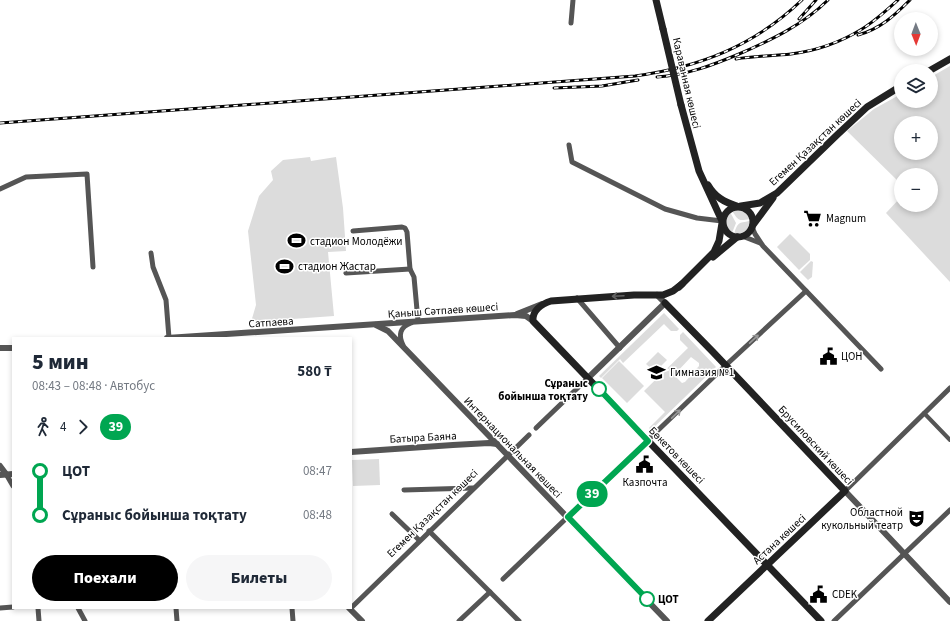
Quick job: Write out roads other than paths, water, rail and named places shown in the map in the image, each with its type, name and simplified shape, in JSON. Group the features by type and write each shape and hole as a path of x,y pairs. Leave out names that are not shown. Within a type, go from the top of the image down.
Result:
{"main road":[{"name":"Караванная көшесі","path":"656,0 681,105 699,171 722,222"},
{"path":"938,66 950,59"},
{"name":"Егемен Қазақстан көшесі","path":"740,206 760,203 777,193 867,108 894,91"},
{"name":"Караванная көшесі","path":"699,171 712,192 719,198 726,202 740,206"},
{"path":"665,304 718,253 740,237 747,234 777,193"},
{"path":"665,304 666,300 715,250 720,238 723,217 727,210 740,206 748,210 753,220 752,226"},
{"path":"722,222 727,233 732,236 740,237"},
{"path":"533,321 535,311 546,302 577,298 634,295 657,296 670,293 682,284"},
{"name":"Брусиловский көшесі","path":"665,304 726,365 845,491"},
{"name":"Бөкетов көшесі","path":"533,321 820,621"},
{"name":"Астана көшесі","path":"708,621 845,491"}],"street":[{"path":"571,23 574,0"},
{"path":"568,146 572,162 666,208 697,218 722,222"},
{"path":"0,189 26,177 87,174 93,267"},
{"path":"752,226 760,243 881,369"},
{"path":"353,231 404,227 407,232 410,269 414,277 417,322 405,326 401,331 401,340 406,350"},
{"path":"740,237 760,243"},
{"path":"151,253 153,268 166,300 168,337"},
{"path":"346,273 410,269"},
{"path":"503,579 726,365 806,291"},
{"path":"536,428 665,304 657,296"},
{"path":"657,296 660,304 658,311"},
{"path":"577,298 620,348"},
{"path":"511,315 546,302"},
{"name":"Қаныш Сәтпаев көшесі","path":"376,325 511,315"},
{"name":"Бөкетов көшесі","path":"511,315 524,316 533,321"},
{"name":"Сатпаева","path":"184,337 376,325"},
{"name":"Интернациональная көшесі","path":"376,325 388,332 406,350 667,621"},
{"path":"0,348 12,348"},
{"name":"Астана көшесі","path":"845,491 950,388"},
{"path":"924,413 950,440"},
{"path":"479,444 486,439 483,430"},
{"name":"Егемен Қазақстан көшесі","path":"352,606 529,435"},
{"name":"Батыра Баяна","path":"352,452 497,444"},
{"path":"0,467 2,474 12,485"},
{"path":"404,490 473,488"},
{"name":"Брусиловский көшесі","path":"845,491 950,602"},
{"path":"834,621 950,510"},
{"path":"392,514 419,540"},
{"path":"429,531 519,621"},
{"path":"459,621 490,592"},
{"path":"0,608 12,607"},
{"path":"38,609 39,621"},
{"path":"78,609 84,621"},
{"path":"176,609 177,621"},
{"path":"292,609 292,621"},
{"path":"351,609 362,621"}],"railway":[{"path":"0,123 635,76 682,67 725,52 765,30 802,0"},
{"path":"799,19 816,0"},
{"path":"657,77 700,69 751,49 786,31 808,17 828,0"},
{"path":"736,59 791,54 809,51 828,45 862,29 898,0"},
{"path":"858,35 880,26 910,0"},
{"path":"554,88 602,86 638,80"}],"place":[{"name":"Magnum","path":"813,218"},
{"name":"стадион Молодёжи","path":"297,241"},
{"name":"стадион Жастар","path":"285,266"},
{"name":"ЦОН","path":"828,356"},
{"name":"Гимназия №1","path":"657,372"},
{"name":"Сұраныс бойынша тоқтату","path":"599,389"},
{"name":"Казпочта","path":"645,464"},
{"name":"Областной кукольный театр","path":"916,518"},
{"name":"CDEK","path":"819,594"},
{"name":"ЦОТ","path":"647,599"}]}
